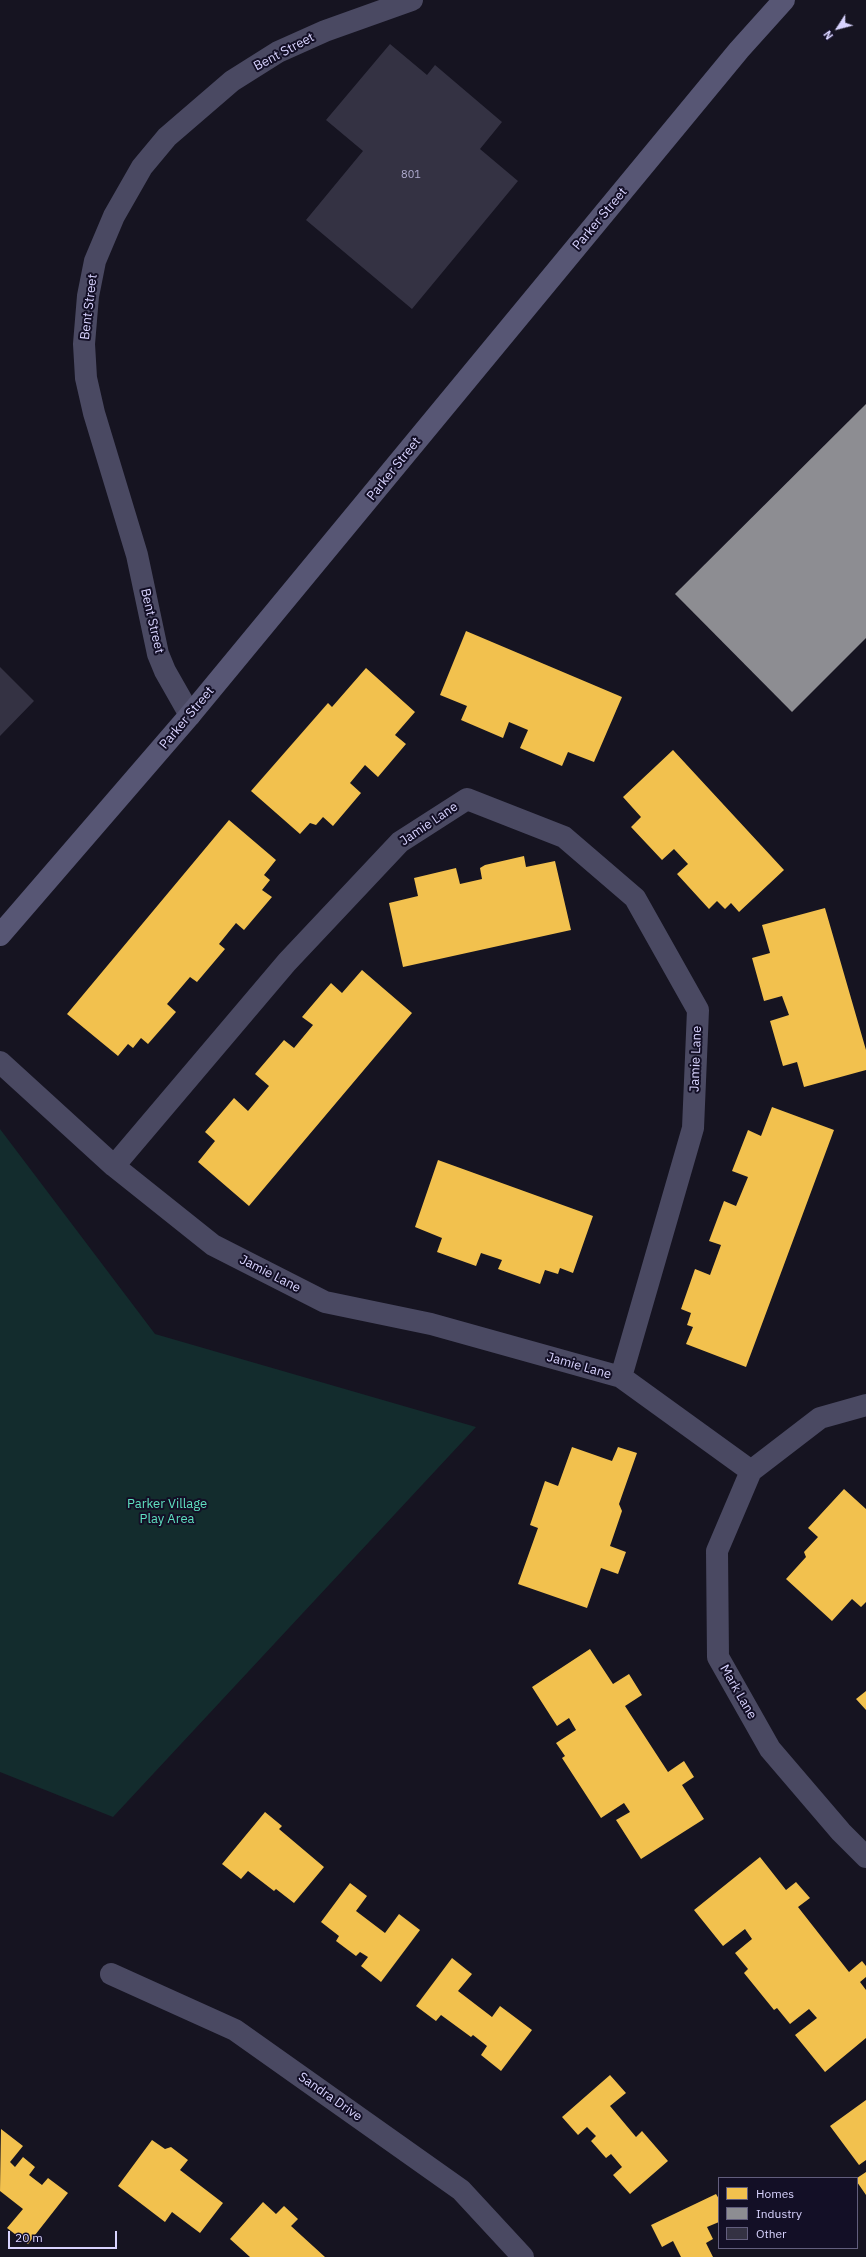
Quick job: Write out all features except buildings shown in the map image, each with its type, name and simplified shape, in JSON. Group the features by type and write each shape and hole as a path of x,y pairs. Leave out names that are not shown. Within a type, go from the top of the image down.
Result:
{"street":[{"name":"Bent Street","path":"190,715 165,670 158,654 137,555 94,413 86,378 84,337 88,296 95,261 114,216 142,167 167,137 232,81 278,52 325,31 412,0"},
{"name":"Parker Street","path":"0,935 190,715 739,50 784,0"},
{"name":"Jamie Lane","path":"0,1062 114,1166 214,1245 325,1302 431,1324 620,1377 693,1128 698,1010 635,898 564,837 467,799 400,842 287,962 114,1166"},
{"path":"620,1377 751,1471"},
{"name":"Mark Lane","path":"866,1405 820,1418 751,1471 717,1551 718,1657 770,1749 841,1832 866,1857"},
{"name":"Sandra Drive","path":"111,1974 235,2030 461,2190 523,2257"}],"green space":[{"name":"Parker Village Play Area","path":"0,1129 155,1334 476,1427 113,1817 0,1772"}]}
